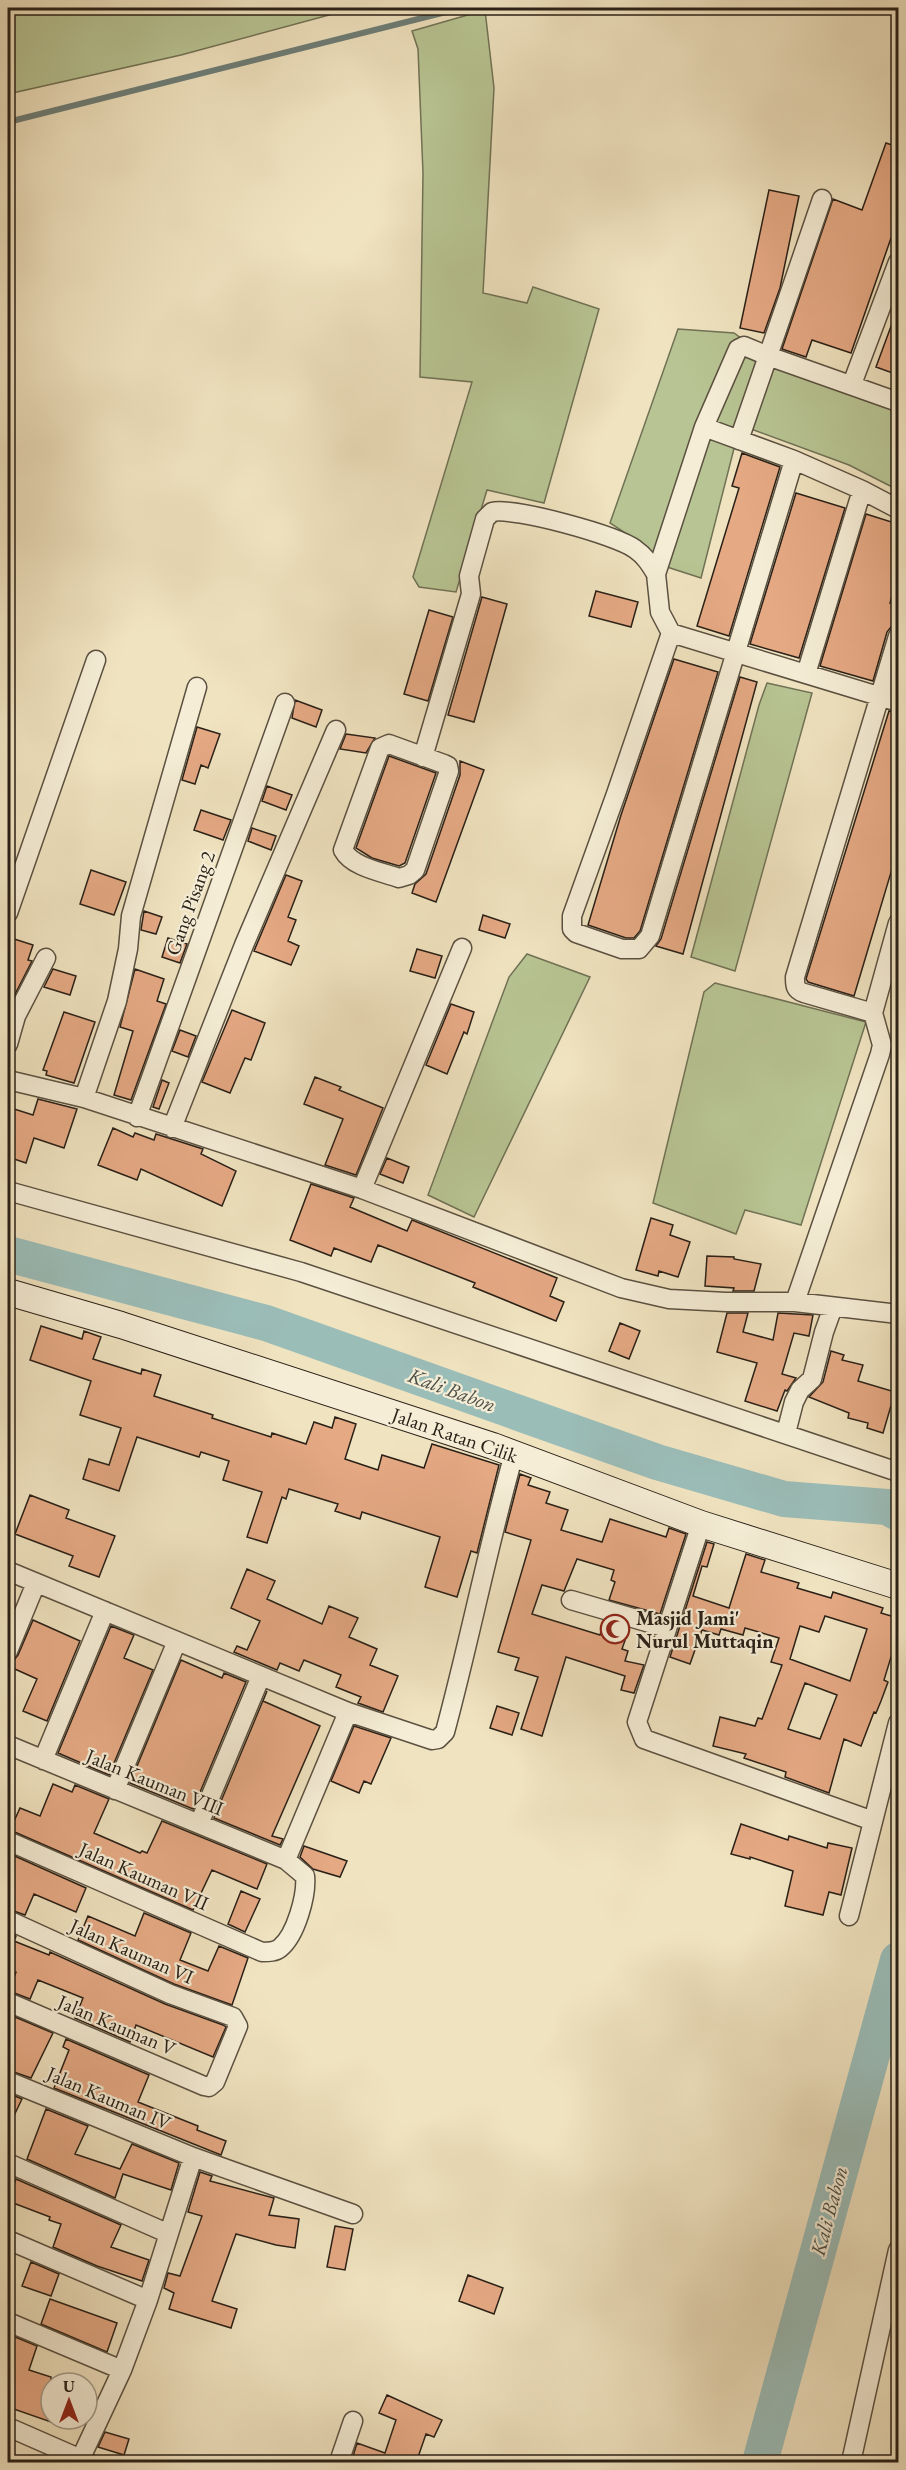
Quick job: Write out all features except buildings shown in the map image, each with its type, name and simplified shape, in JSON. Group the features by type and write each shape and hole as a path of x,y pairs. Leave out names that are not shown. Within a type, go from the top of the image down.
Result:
{"street":[{"path":"739,440 822,199"},
{"path":"852,384 898,262"},
{"path":"656,574 704,427 738,349 744,346 898,402"},
{"path":"704,427 794,460 862,490 898,509"},
{"path":"671,633 572,916 572,928 576,933 622,949 639,949 650,936 794,460"},
{"path":"806,674 862,490"},
{"path":"423,757 471,594 469,576 485,519 492,512 509,512 577,527 621,541 647,558 656,574 660,612 671,633 890,699"},
{"path":"873,1013 804,993 795,985 795,977 890,699 898,636"},
{"path":"8,914 96,660"},
{"path":"84,1098 117,1001 128,949 131,916 197,687"},
{"name":"Gang Pisang 2","path":"137,1117 285,704"},
{"path":"171,1128 244,945 336,730"},
{"path":"389,744 423,757 448,766 449,771 415,870 410,875 399,878 348,857 343,850 344,845 380,747 389,744"},
{"path":"795,1302 880,1054 882,1045 873,1013 898,923"},
{"path":"362,1190 462,948"},
{"path":"8,1044 16,1016 46,958"},
{"path":"8,1080 84,1098 362,1190 621,1288 669,1299 795,1302 898,1314"},
{"path":"8,1191 301,1272 898,1472"},
{"name":"Jalan Ratan Cilik","path":"8,1292 121,1325 514,1454 702,1524 898,1586"},
{"path":"786,1433 794,1402 800,1390 812,1379 833,1307"},
{"path":"8,1571 348,1712 432,1740 438,1739 445,1732 464,1661 495,1521 514,1454"},
{"path":"702,1524 637,1722 644,1739 873,1821"},
{"path":"8,1651 36,1582"},
{"path":"571,1599 667,1628"},
{"path":"43,1760 105,1611"},
{"path":"115,1790 177,1641"},
{"path":"199,1824 261,1676"},
{"path":"286,1860 348,1712"},
{"path":"849,1916 898,1723"},
{"name":"Jalan Kauman VIII","path":"8,1745 286,1860"},
{"name":"Jalan Kauman VII","path":"8,1841 262,1952 272,1952 281,1948 303,1907 305,1876 286,1860"},
{"name":"Jalan Kauman VI","path":"8,1920 170,1994 233,2017 238,2028 215,2082 209,2086"},
{"name":"Jalan Kauman V","path":"8,2002 199,2085 209,2086"},
{"name":"Jalan Kauman IV","path":"8,2080 193,2157 353,2214"},
{"path":"8,2427 83,2462 122,2370 148,2300 167,2233 193,2157"},
{"path":"8,2163 167,2233"},
{"path":"8,2240 148,2300"},
{"path":"851,2463 898,2250"},
{"path":"8,2322 122,2370"},
{"path":"339,2463 353,2421"}],"green space":[{"path":"8,8 355,8 181,55 8,94"},
{"path":"485,10 494,88 483,293 527,303 533,287 599,309 544,503 487,490 456,592 419,587 413,577 472,382 420,377 423,173 418,49 412,31"},
{"path":"678,329 734,333 767,357 898,408 898,490 849,465 740,425 701,578 664,566 639,542 610,523"},
{"path":"767,683 812,693 735,971 691,957 759,705"},
{"path":"527,954 590,977 474,1217 428,1195 509,977"},
{"path":"715,983 866,1022 801,1225 745,1210 736,1234 653,1203 704,992"}],"waterway":[{"path":"8,122 462,8"},
{"name":"Kali Babon","path":"8,1254 266,1323 657,1462 784,1499 887,1507 898,1513"},
{"name":"Kali Babon","path":"760,2462 898,1960"}],"place":[{"name":"Masjid Jami' Nurul Muttaqin","path":"615,1629"}]}
